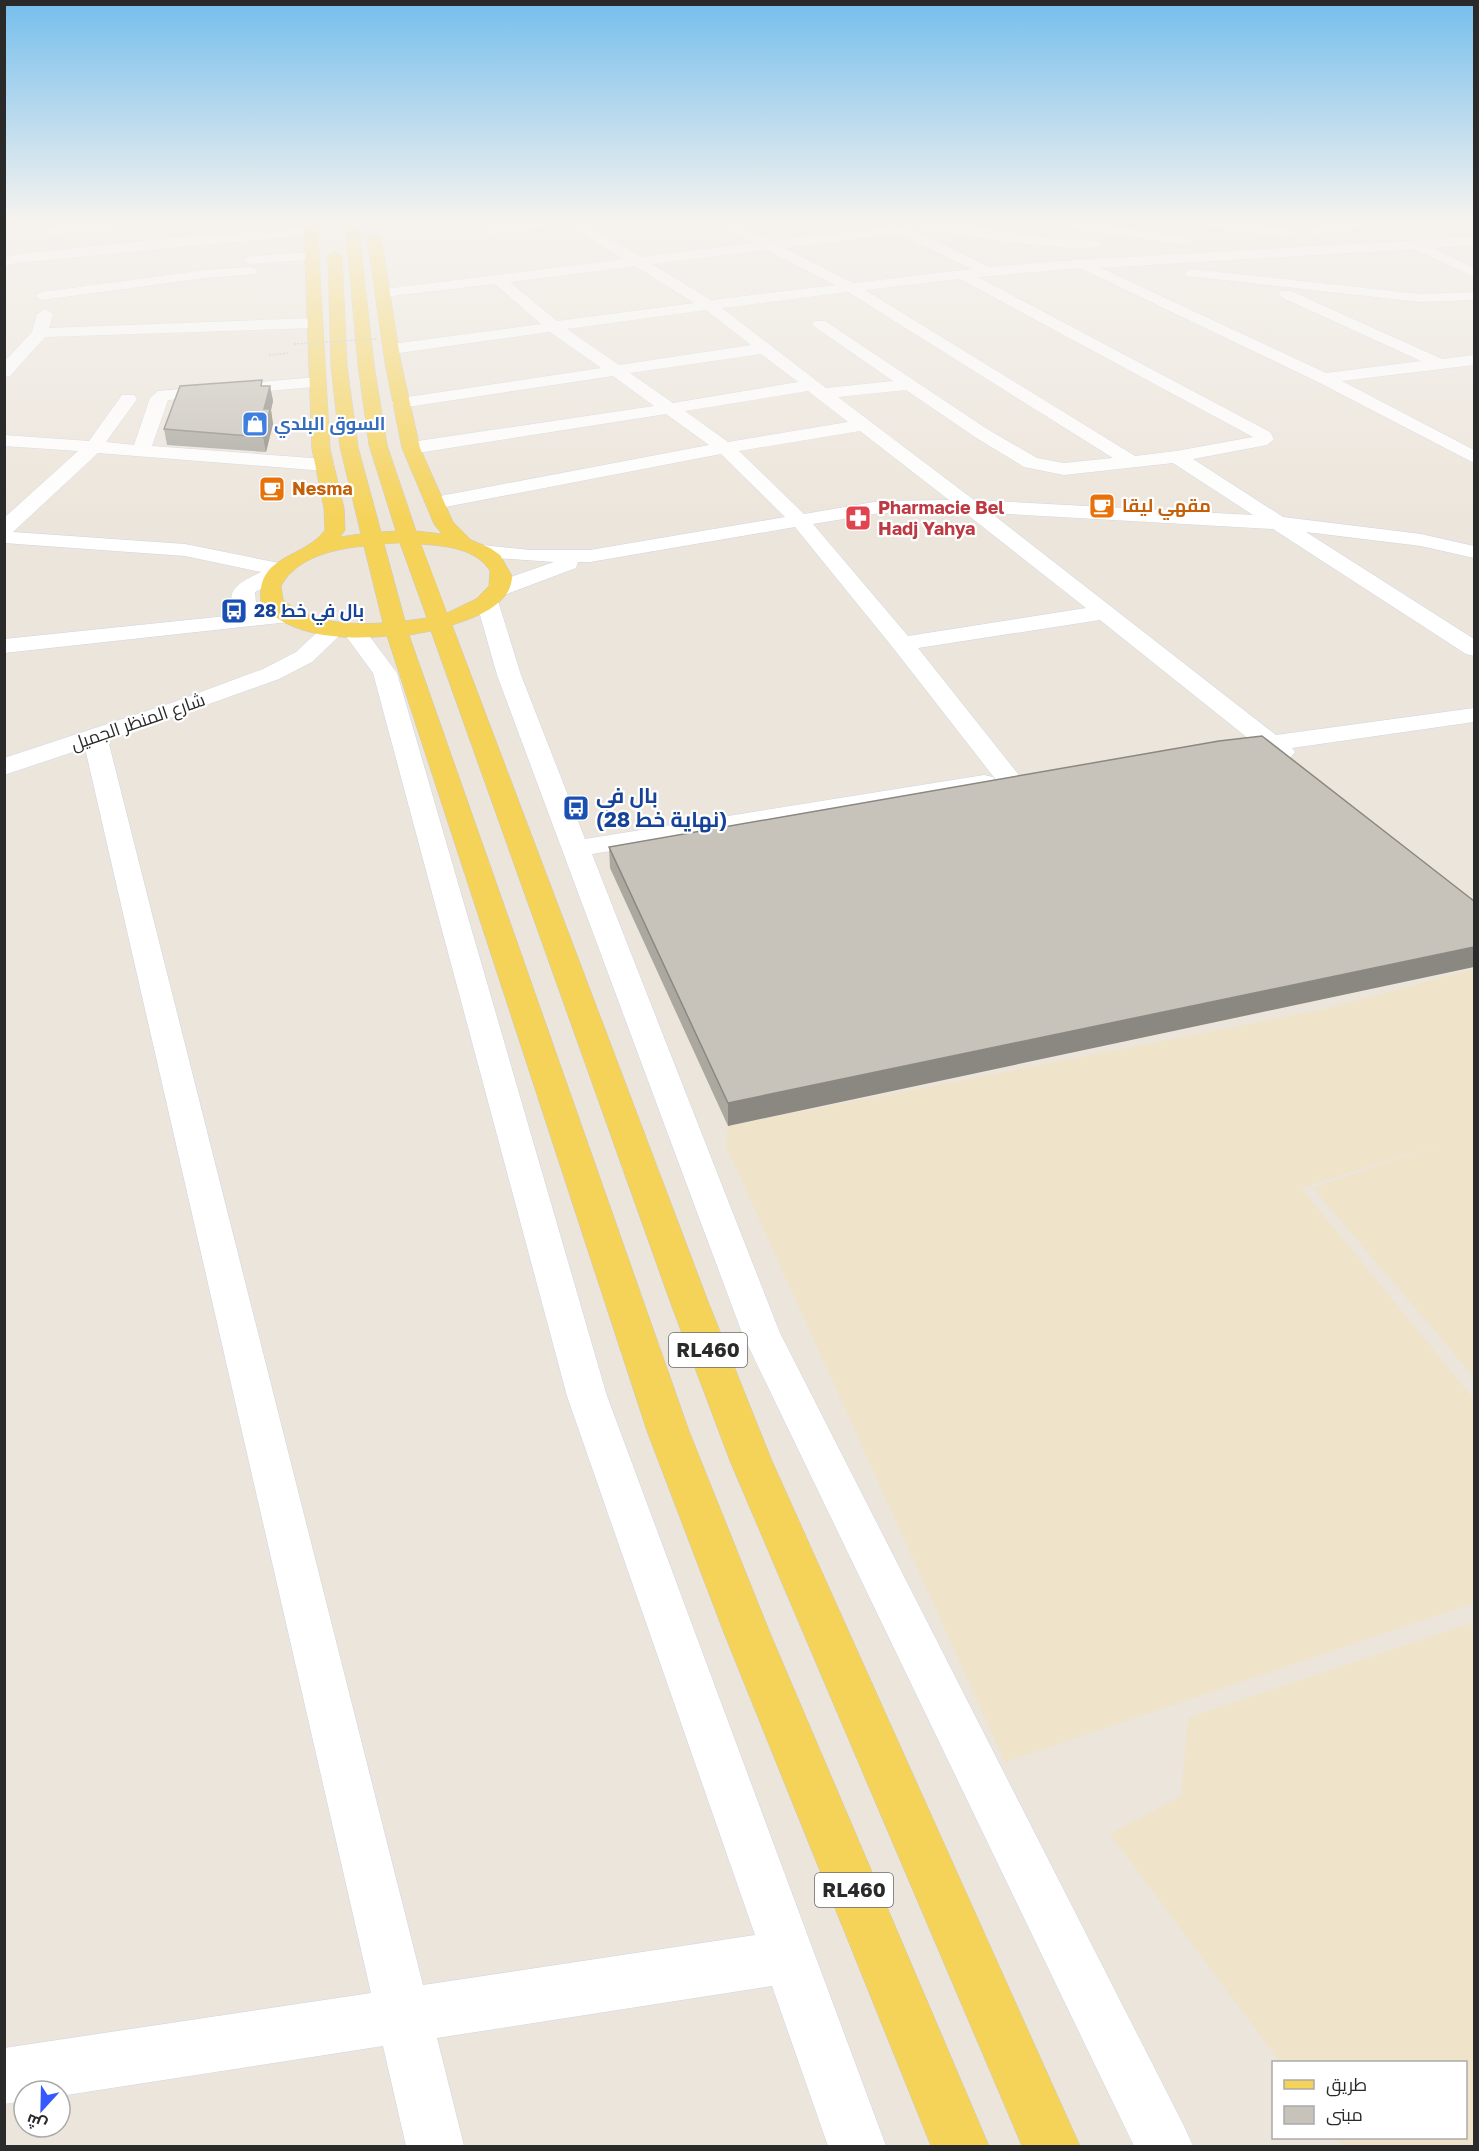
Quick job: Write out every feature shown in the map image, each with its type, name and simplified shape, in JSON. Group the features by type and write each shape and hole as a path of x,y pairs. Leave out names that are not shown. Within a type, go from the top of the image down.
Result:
{"main road":[{"path":"337,322 339,366 349,447 390,538"},
{"path":"362,322 390,538"},
{"path":"290,616 310,624 344,630 396,630 440,622 467,613 493,595 503,575 496,562 473,548 444,524 411,448 401,403 388,322"},
{"path":"280,570 312,552 328,540 335,530 334,508 321,449 314,323"},
{"path":"312,552 340,544 390,538 473,548"},
{"name":"RL460","path":"390,538 440,622 690,1304 751,1461 1051,2146"},
{"name":"RL460","path":"390,538 396,630 668,1431 747,1633 960,2146"}],"street":[{"path":"4,372 40,333 46,322"},
{"path":"549,322 725,448 800,521 902,644 1020,777 574,849"},
{"path":"392,349 588,322"},
{"path":"732,322 1299,766"},
{"path":"907,322 1132,462"},
{"path":"820,324 981,433 1038,466 1077,469 1176,457 1265,439 1264,436 1052,322"},
{"path":"1206,322 1324,378 1474,457"},
{"path":"1348,322 1440,364"},
{"path":"40,333 314,323"},
{"path":"401,403 766,348"},
{"path":"1324,378 1474,360"},
{"path":"141,450 159,398 164,395 318,382"},
{"path":"411,448 547,429 668,408 817,389 908,385"},
{"path":"4,529 94,447 128,399"},
{"path":"435,503 725,448 862,425"},
{"path":"1432,433 1464,431"},
{"path":"4,440 325,465"},
{"path":"1176,457 1282,523 1474,649"},
{"path":"473,548 530,556 590,556 880,507 969,506 1282,523 1410,538 1474,552"},
{"path":"4,537 185,550 280,570"},
{"path":"590,556 493,595 509,675 761,1334 1164,2146"},
{"path":"280,570 244,589 245,607 290,616"},
{"path":"902,644 1105,612"},
{"path":"4,646 290,616"},
{"path":"344,630 385,673 587,1396 857,2146"},
{"name":"شارع المنظر الجميل","path":"4,767 183,707 272,674 304,657 344,630"},
{"path":"1203,753 1474,715"},
{"path":"95,737 435,2146"},
{"path":"4,2076 789,1957"}],"path":[{"path":"294,344 376,339"},
{"path":"269,355 294,353"}],"shaded area":[{"path":"1474,969 1474,1377 1313,1188 1455,1139 1301,1188 1474,1399 1474,1603 1005,1762 726,1146 728,1126 1325,1009"},
{"path":"1474,1622 1474,2146 1343,2146 1337,2139 1467,2139 1467,2061 1279,2061 1110,1834 1181,1796 1188,1718"}],"building":[{"name":"السوق البلدي","path":"262,380 261,386 270,386 264,409 270,409 263,437 164,429 180,386"},
{"path":"1262,736 1474,901 1474,947 728,1103 609,847 1219,741"}],"place":[{"name":"السوق البلدي","path":"255,424"},
{"name":"Nesma","path":"272,489"},
{"name":"مقهي ليقا","path":"1102,506"},
{"name":"Pharmacie Bel Hadj Yahya","path":"858,518"},
{"name":"بال في خط 28","path":"234,611"},
{"name":"بال في (نهاية خط 28)","path":"576,808"}]}
